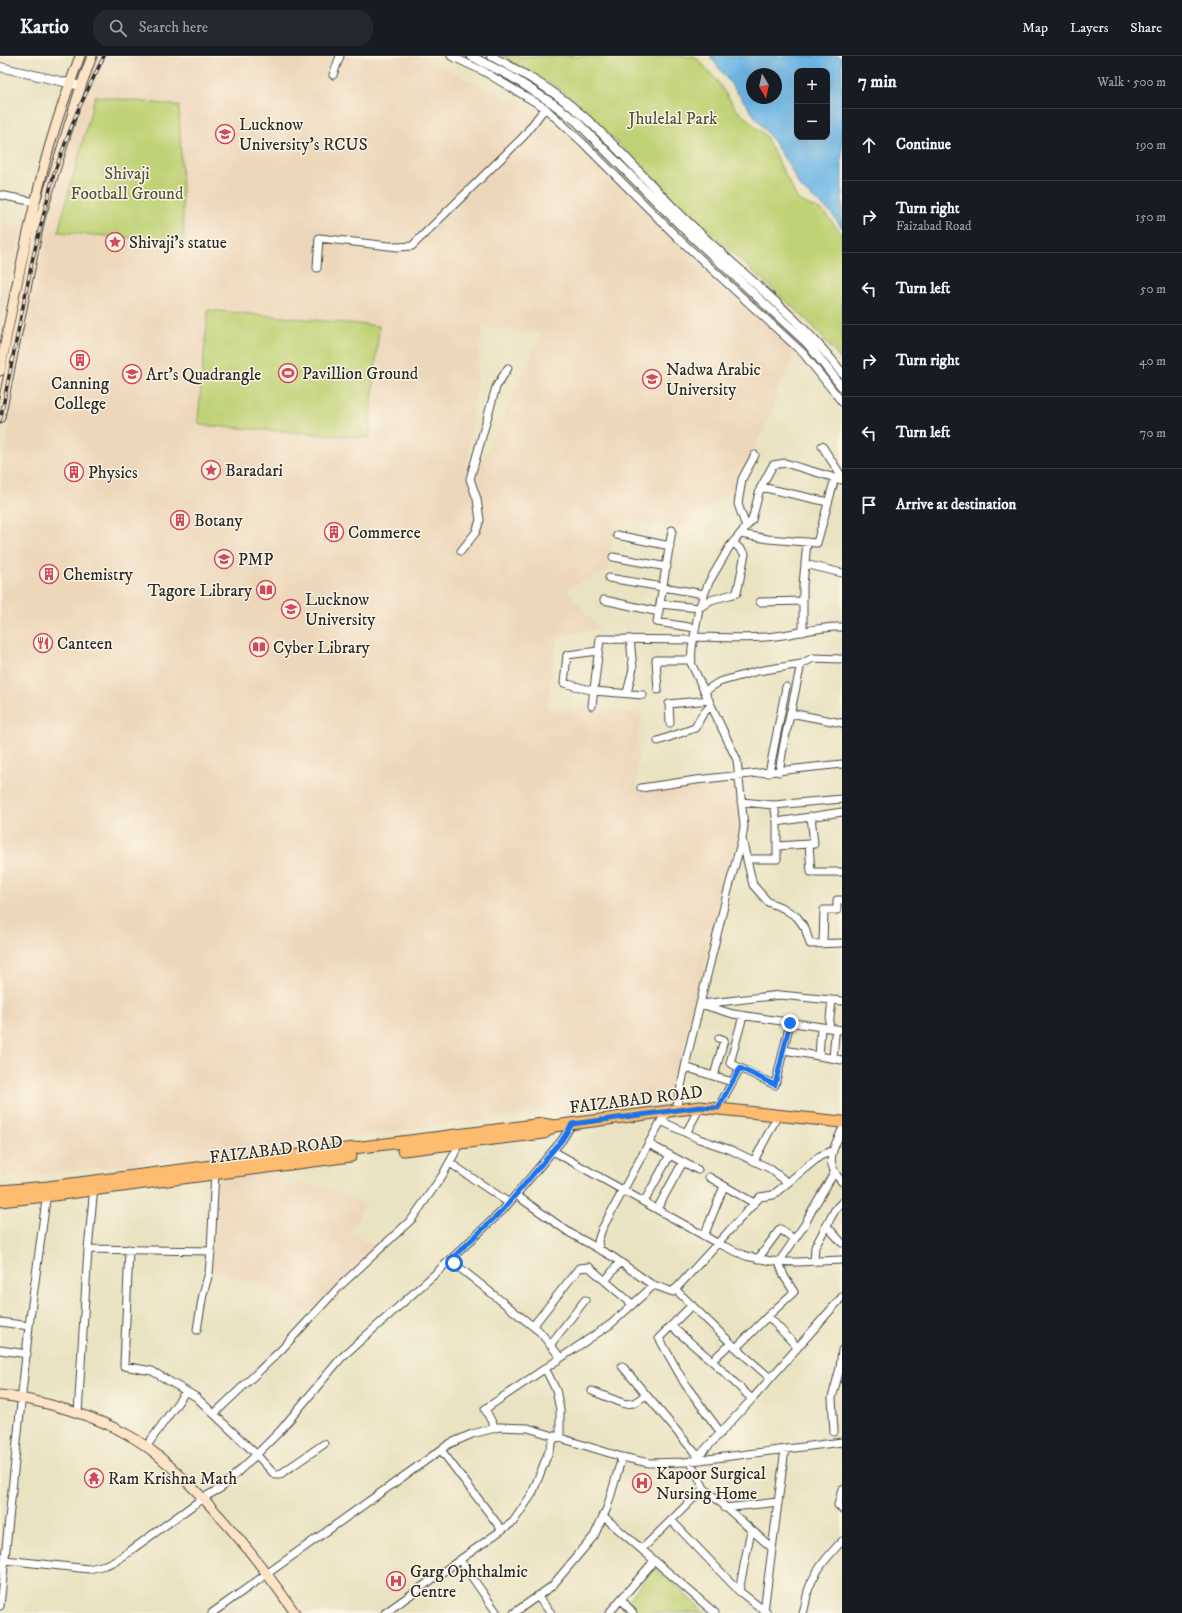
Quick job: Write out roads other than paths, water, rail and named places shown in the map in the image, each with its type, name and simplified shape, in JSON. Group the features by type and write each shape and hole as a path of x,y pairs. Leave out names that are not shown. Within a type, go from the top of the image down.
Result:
{"main road":[{"path":"0,418 31,239 35,202 45,163 80,56"},
{"path":"0,371 31,239 92,56"},
{"name":"FAIZABAD ROAD","path":"0,1201 95,1185 456,1140 543,1124 554,1126 700,1107 842,1122"},
{"name":"FAIZABAD ROAD","path":"0,1192 47,1192"},
{"path":"0,1395 22,1399 78,1414 107,1424 132,1436 146,1446 165,1461 204,1498 239,1537 295,1613"}],"street":[{"path":"333,75 340,56"},
{"path":"451,56 483,71 545,108 583,143 678,238 803,353 842,402"},
{"path":"470,56 510,76 552,103 576,122 684,229 807,343 842,387"},
{"path":"491,56 516,69 551,91 582,115 688,223 798,323 827,352 842,373"},
{"path":"0,68 81,86"},
{"path":"317,268 319,238 398,247 412,246 523,137 545,108"},
{"path":"0,195 35,202"},
{"path":"461,551 476,532 480,520 470,479 496,387 508,368"},
{"path":"822,446 840,478"},
{"path":"746,527 738,504 742,479 755,455"},
{"path":"599,1249 598,1241 602,1230 661,1121 672,1110 685,1067 744,826 737,760 691,663 693,638 699,608 709,582 733,542 752,520 761,487 773,465 785,463 840,478"},
{"path":"740,534 768,539 817,543 828,502 840,478"},
{"path":"761,487 828,502"},
{"path":"672,530 664,587 657,622 695,628"},
{"path":"617,535 670,546"},
{"path":"660,604 699,608 711,600 737,593 745,554 733,542"},
{"path":"803,632 803,600 807,542"},
{"path":"613,557 667,567"},
{"path":"805,564 842,573"},
{"path":"609,578 704,594"},
{"path":"604,600 659,612"},
{"path":"760,602 803,600"},
{"path":"592,706 600,639 765,637 803,632 817,628 842,627"},
{"path":"627,693 633,668 630,639"},
{"path":"598,652 567,655 564,683 594,691 643,695"},
{"path":"705,691 720,682 750,673 801,664 813,658 842,659"},
{"path":"658,690 656,660 692,660"},
{"path":"779,772 801,664"},
{"path":"769,773 786,688"},
{"path":"670,723 669,704 710,703"},
{"path":"658,741 695,728 710,703"},
{"path":"790,713 842,723"},
{"path":"641,788 696,780 842,764"},
{"path":"741,802 774,805 842,799"},
{"path":"748,859 777,859 777,822 774,805"},
{"path":"777,822 842,812"},
{"path":"777,846 814,844 811,816"},
{"path":"742,838 753,885 759,894 768,902 783,908 797,917 804,928 810,944 842,943"},
{"path":"809,844 810,872 842,872"},
{"path":"823,944 824,910 836,910 837,900 842,900"},
{"path":"700,1004 780,995 842,1001"},
{"path":"829,1028 832,1000"},
{"path":"700,1004 743,1016 842,1030"},
{"path":"743,1016 730,1063 775,1085 790,1023"},
{"path":"819,1056 821,1028"},
{"path":"833,1058 835,1035"},
{"path":"714,1076 722,1039 736,1042"},
{"path":"784,1050 842,1060"},
{"path":"685,1067 732,1082"},
{"path":"718,1108 740,1068"},
{"path":"686,1133 700,1107"},
{"path":"754,1161 778,1115"},
{"path":"661,1121 699,1139 732,1150 769,1168 788,1182"},
{"path":"5,1560 89,1569 105,1565 116,1561 204,1498 221,1488 280,1431 341,1358 450,1260 509,1203 562,1140 572,1124"},
{"path":"842,1130 832,1152 831,1164 834,1174 842,1182"},
{"path":"214,1414 281,1350 340,1286 412,1219 450,1162 456,1151 456,1140"},
{"path":"649,1144 698,1170"},
{"path":"553,1151 704,1236 746,1256 779,1262 842,1260"},
{"path":"516,1195 570,1233 599,1249 654,1285 673,1292 760,1197 773,1195 820,1156 832,1152"},
{"path":"644,1202 670,1155"},
{"path":"450,1162 509,1203"},
{"path":"657,1209 683,1162"},
{"path":"197,1330 212,1251 214,1170"},
{"path":"779,1262 805,1224 834,1174"},
{"path":"709,1177 754,1203"},
{"path":"78,1414 88,1249 95,1185"},
{"path":"704,1236 724,1186"},
{"path":"0,1606 29,1326 47,1192"},
{"path":"814,1261 815,1247 842,1202"},
{"path":"827,1226 842,1243"},
{"path":"758,1259 780,1229 794,1239"},
{"path":"88,1249 212,1251"},
{"path":"129,1249 124,1366 152,1370 196,1397 257,1454 275,1475 279,1475 324,1444"},
{"path":"450,1260 533,1326 560,1357"},
{"path":"605,1281 620,1262"},
{"path":"736,1348 794,1292 784,1276 779,1262"},
{"path":"533,1326 579,1268 589,1267 632,1304"},
{"path":"495,1428 485,1409 611,1324 654,1285"},
{"path":"675,1289 736,1348 770,1378"},
{"path":"700,1458 842,1298"},
{"path":"550,1344 585,1300"},
{"path":"692,1305 659,1338 685,1384 721,1433"},
{"path":"768,1316 797,1347"},
{"path":"0,1322 29,1326"},
{"path":"671,1326 712,1361 752,1399"},
{"path":"715,1358 731,1343"},
{"path":"0,1350 27,1354"},
{"path":"834,1432 832,1398 840,1368 842,1350"},
{"path":"622,1366 700,1458"},
{"path":"385,1613 513,1522 532,1494 557,1437 560,1410 556,1390 544,1368"},
{"path":"592,1391 625,1404 634,1403 646,1395"},
{"path":"146,1446 186,1392"},
{"path":"212,1613 449,1444 472,1434 495,1428 528,1428 622,1457 649,1463 690,1461 700,1458 842,1442"},
{"path":"766,1612 772,1548 785,1449"},
{"path":"441,1450 502,1530"},
{"path":"514,1613 552,1586 594,1536 607,1508 622,1457"},
{"path":"690,1461 704,1488 772,1548"},
{"path":"642,1549 704,1488"},
{"path":"842,1490 838,1505 842,1509"},
{"path":"725,1508 778,1502"},
{"path":"604,1516 715,1613"},
{"path":"672,1521 739,1591 766,1612"},
{"path":"739,1591 751,1530"},
{"path":"803,1613 808,1589 816,1574 824,1560 842,1541"},
{"path":"460,1560 497,1613"},
{"path":"609,1613 654,1561"},
{"path":"537,1596 551,1613"},
{"path":"621,1599 633,1613"}],"water":[{"path":"710,56 838,56 842,59 842,228 831,213 800,187 790,167 771,138"}],"railway":[{"path":"0,421 33,257 54,173 77,112 104,56"}],"place":[{"name":"Lucknow University's RCUS","path":"225,134"},
{"name":"Shivaji's statue","path":"115,242"},
{"name":"Canning College","path":"80,360"},
{"name":"Pavillion Ground","path":"288,373"},
{"name":"Art's Quadrangle","path":"132,374"},
{"name":"Nadwa Arabic University","path":"652,379"},
{"name":"Baradari","path":"211,470"},
{"name":"Physics","path":"74,472"},
{"name":"Botany","path":"180,520"},
{"name":"Commerce","path":"334,532"},
{"name":"PMP","path":"224,559"},
{"name":"Chemistry","path":"49,574"},
{"name":"Tagore Library","path":"266,590"},
{"name":"Lucknow University","path":"291,609"},
{"name":"Canteen","path":"43,643"},
{"name":"Cyber Library","path":"259,647"},
{"name":"Ram Krishna Math","path":"94,1478"},
{"name":"Kapoor Surgical Nursing Home","path":"642,1483"},
{"name":"Garg Ophthalmic Centre","path":"396,1581"}],"park label":[{"name":"Jhulelal Park","path":"673,118"},
{"name":"Shivaji Football Ground","path":"127,183"}]}
